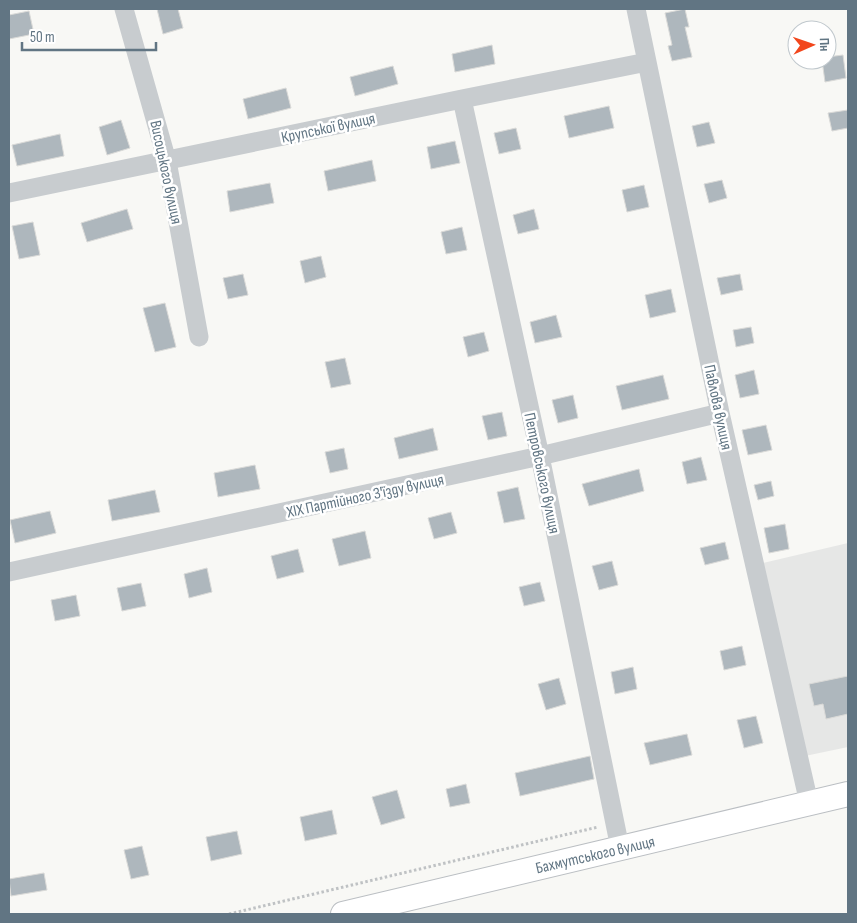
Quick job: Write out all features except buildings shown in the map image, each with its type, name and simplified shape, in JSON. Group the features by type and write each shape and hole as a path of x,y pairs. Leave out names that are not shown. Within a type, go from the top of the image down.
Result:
{"main road":[{"name":"Бахмутського вулиця","path":"343,914 848,794"}],"street":[{"name":"Висоцького вулиця","path":"124,9 167,160 198,337"},
{"name":"Павлова вулиця","path":"636,9 720,413 809,803"},
{"name":"Крупської вулиця","path":"9,193 647,62"},
{"name":"Петровського вулиця","path":"462,99 540,456 620,848"},
{"name":"XIX Партійного З'їзду вулиця","path":"9,572 540,456 720,413"}],"path":[{"path":"229,914 615,823"}],"shaded area":[{"path":"848,543 848,747 805,756 763,563"}]}
